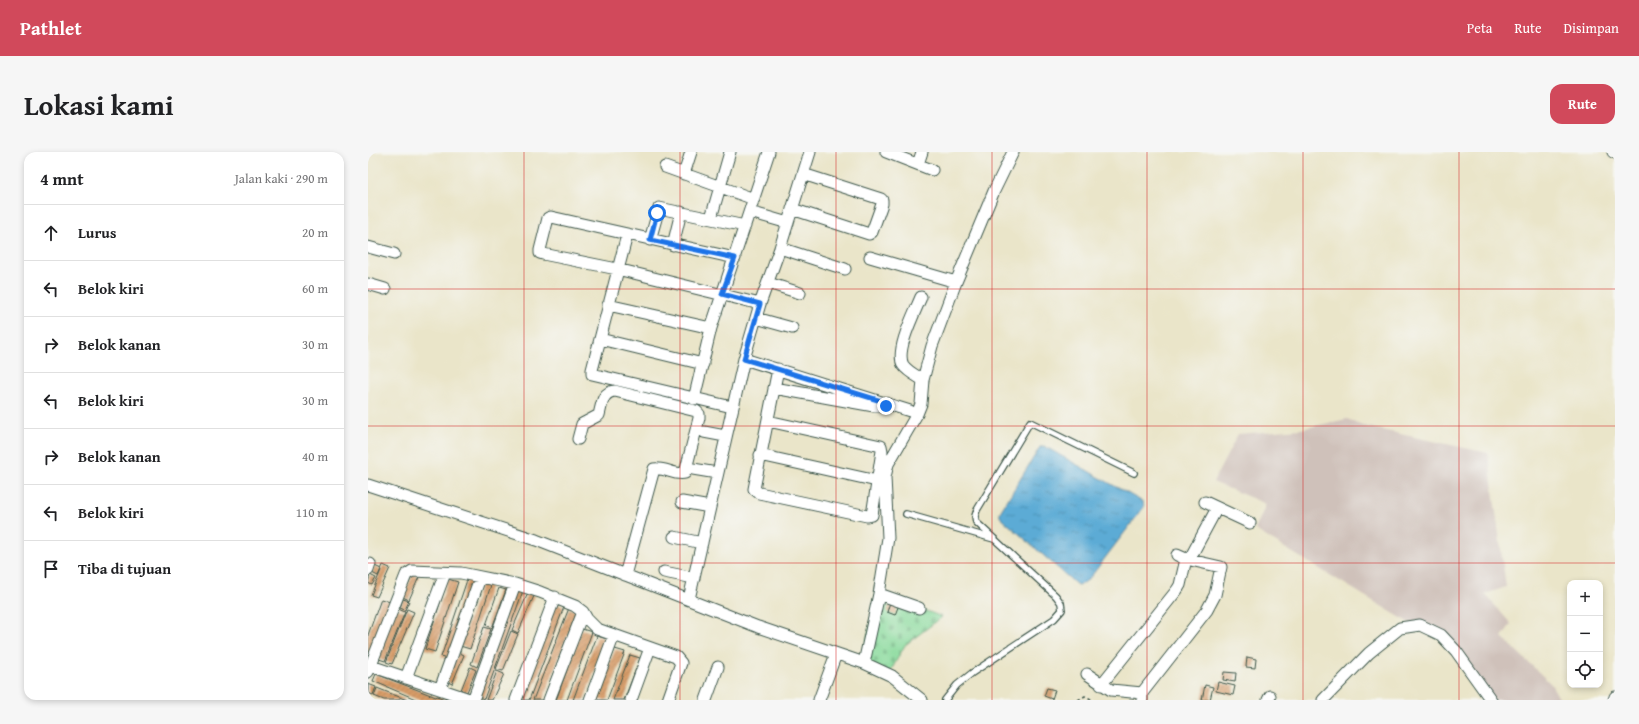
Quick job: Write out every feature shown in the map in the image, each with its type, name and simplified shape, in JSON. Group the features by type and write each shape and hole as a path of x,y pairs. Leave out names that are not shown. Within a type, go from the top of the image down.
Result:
{"street":[{"path":"684,174 691,152"},
{"path":"711,218 730,152"},
{"path":"694,399 711,328 769,152"},
{"path":"689,599 725,436 744,359 760,304 780,248 810,152"},
{"path":"886,152 932,170"},
{"path":"918,164 922,152"},
{"path":"864,663 879,594 888,538 885,477 888,464 917,414 921,404 923,380 932,346 956,282 994,191 1013,152"},
{"path":"665,167 754,199"},
{"path":"792,209 869,234 872,232 882,204 881,199 803,174"},
{"path":"650,240 659,208 745,226"},
{"path":"673,245 681,212"},
{"path":"750,212 788,223"},
{"path":"735,258 627,235 553,217 548,218 540,253 617,269 760,304"},
{"path":"627,235 617,269 592,374 732,407"},
{"path":"368,247 394,254"},
{"path":"780,248 845,269"},
{"path":"870,257 956,282"},
{"path":"768,283 800,293"},
{"path":"368,284 385,289"},
{"path":"921,297 906,334 901,351 901,360 904,367 923,380"},
{"path":"608,305 711,328"},
{"path":"756,318 792,328"},
{"path":"600,339 703,364"},
{"path":"744,359 910,411"},
{"path":"768,421 881,446 882,451 872,515 867,516 759,493 754,489 778,369"},
{"path":"774,388 874,406 891,404"},
{"path":"578,439 582,424 599,415 605,394 610,391 696,412 700,416 685,473 681,474 659,468 654,469 625,575"},
{"path":"704,432 725,436"},
{"path":"760,455 877,481"},
{"path":"693,468 717,473"},
{"path":"368,485 536,540 758,626 864,663 892,676 922,700"},
{"path":"682,502 710,507"},
{"path":"1205,502 1250,523"},
{"path":"1101,685 1177,590 1180,585 1184,558 1216,508"},
{"path":"674,537 702,543"},
{"path":"1087,674 1101,685 1111,690 1142,698 1207,610 1215,595 1221,568 1184,558"},
{"path":"515,584 473,700 406,678 369,668 406,575 412,571 461,573 515,584 555,598 575,606 583,612 587,619 597,628 676,657 681,663 668,700"},
{"path":"664,572 694,578"},
{"path":"406,678 445,573"},
{"path":"440,689 480,578"},
{"path":"879,594 919,608"},
{"path":"516,700 555,598"},
{"path":"549,700 583,612"},
{"path":"1323,700 1369,653 1400,628 1420,625 1441,635 1456,651 1491,700"},
{"path":"590,700 614,635"},
{"path":"630,700 650,648"},
{"path":"819,700 836,654"},
{"path":"706,700 718,667"}],"lane":[{"path":"945,700 957,685 972,673 1054,618 1062,610 1061,603 1056,596 976,522 975,516 977,510 1030,422 1134,473"},
{"path":"906,514 996,540"}],"path":[{"path":"1078,700 1084,696 1093,700"}],"shaded area":[{"path":"1347,419 1368,427 1488,453 1506,587 1485,594 1511,624 1502,637 1551,684 1560,700 1482,700 1448,642 1418,628 1255,530 1266,504 1213,482 1238,434 1301,429"}],"green space":[{"path":"877,592 942,617 905,645 890,672 862,661"}],"water":[{"path":"1044,446 1143,502 1144,507 1089,579 1082,584 1077,585 1000,517 1000,512 1040,447"}],"building":[{"path":"383,565 390,568 377,597 371,595"},
{"path":"375,566 381,569 378,576 372,573"},
{"path":"413,574 419,577 409,600 403,597"},
{"path":"370,575 376,578 372,585 368,583"},
{"path":"468,577 475,580 449,660 441,657"},
{"path":"448,579 458,582 435,652 425,649"},
{"path":"482,581 491,585 470,649 460,646"},
{"path":"516,585 524,588 484,699 475,696"},
{"path":"499,588 506,590 492,628 486,625"},
{"path":"528,593 534,596 518,633 512,630"},
{"path":"381,599 390,602 370,655 368,654 368,635"},
{"path":"403,599 409,601 405,610 400,608"},
{"path":"891,599 900,602 895,615 887,612"},
{"path":"556,603 564,607 529,700 519,700"},
{"path":"396,608 405,612 385,661 376,658"},
{"path":"569,608 577,611 543,700 533,700"},
{"path":"407,609 414,612 392,664 386,662"},
{"path":"484,627 491,629 477,667 471,664"},
{"path":"582,629 592,632 567,700 556,700"},
{"path":"511,631 518,634 503,671 496,669"},
{"path":"597,636 607,639 584,700 573,700"},
{"path":"615,649 625,652 607,700 596,700"},
{"path":"458,652 464,655 452,684 446,681"},
{"path":"630,655 640,658 624,700 613,700"},
{"path":"1247,657 1256,659 1255,668 1246,667"},
{"path":"470,667 476,670 467,692 461,690"},
{"path":"497,671 504,674 492,700 486,700"},
{"path":"1224,672 1236,673 1235,682 1223,680"},
{"path":"376,674 447,700 418,700 373,681"},
{"path":"1218,682 1235,686 1233,695 1216,691"},
{"path":"368,684 376,687 373,695 368,693"},
{"path":"1205,685 1213,687 1210,700 1202,700"},
{"path":"377,688 407,700 384,700 374,696"},
{"path":"1047,688 1055,690 1052,699 1044,696"}],"route":[{"path":"657,213 650,240 735,258 722,294 760,304 744,359 891,404 886,406"}]}
